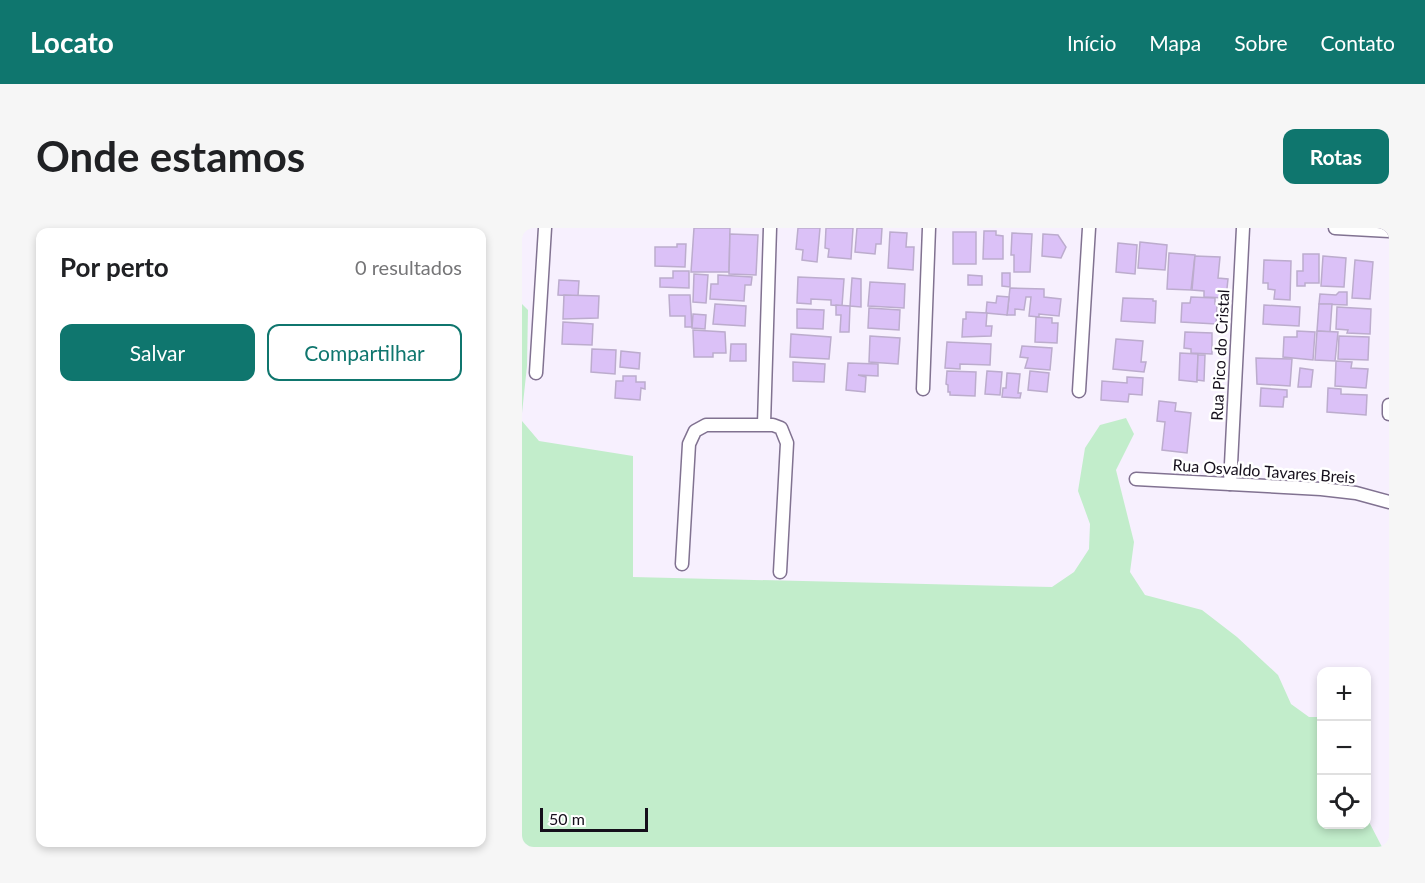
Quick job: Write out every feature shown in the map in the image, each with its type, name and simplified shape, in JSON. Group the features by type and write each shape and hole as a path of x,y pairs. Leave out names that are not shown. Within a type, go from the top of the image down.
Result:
{"street":[{"path":"536,373 545,228"},
{"path":"764,424 770,228"},
{"path":"923,389 929,228"},
{"path":"1079,391 1089,228"},
{"name":"Rua Pico do Cristal","path":"1230,484 1242,228"},
{"path":"1335,228 1389,231"},
{"path":"1389,405 1389,414"},
{"path":"682,564 689,444 695,431 706,425 764,424 781,428 787,443 780,572"},
{"name":"Rua Osvaldo Tavares Breis","path":"1136,479 1356,493 1389,502"}],"green space":[{"path":"522,304 528,310 527,366 522,413"},
{"path":"1126,418 1134,434 1116,470 1134,542 1130,572 1145,595 1202,610 1237,637 1278,675 1291,704 1309,717 1317,717 1317,829 1371,829 1371,826 1382,847 522,847 522,421 539,441 633,456 633,577 1052,587 1074,572 1089,549 1090,524 1078,491 1085,448 1100,425"}],"building":[{"path":"694,228 730,228 729,272 691,272"},
{"path":"798,228 820,228 817,262 802,260 803,250 796,249"},
{"path":"826,228 853,228 851,259 828,257 829,249 825,248"},
{"path":"857,228 882,228 881,244 876,244 875,254 855,252"},
{"path":"984,231 996,231 996,235 1003,236 1003,259 983,259"},
{"path":"890,232 907,233 906,247 914,247 913,270 888,268"},
{"path":"953,232 976,232 976,264 953,264"},
{"path":"1012,233 1032,234 1030,272 1014,272 1014,255 1011,255"},
{"path":"730,234 758,235 756,275 729,274"},
{"path":"1043,234 1058,235 1066,247 1061,258 1042,256"},
{"path":"1140,242 1167,245 1165,270 1138,268"},
{"path":"1118,243 1137,245 1135,274 1116,272"},
{"path":"677,244 686,244 685,267 655,266 655,247 677,247"},
{"path":"1169,253 1195,255 1191,290 1167,289"},
{"path":"1303,254 1319,254 1319,283 1305,283 1305,286 1297,286 1297,271 1303,271"},
{"path":"1195,256 1220,257 1218,278 1228,279 1226,298 1204,297 1204,291 1192,290"},
{"path":"1323,256 1346,258 1344,287 1321,286"},
{"path":"1264,260 1291,261 1290,300 1274,299 1275,290 1268,289 1268,283 1263,283"},
{"path":"1355,260 1373,262 1370,299 1352,298"},
{"path":"673,271 689,271 689,288 660,287 660,278 673,278"},
{"path":"1002,273 1010,273 1010,287 1002,286"},
{"path":"694,274 708,275 706,303 693,302"},
{"path":"718,275 752,277 751,285 745,285 744,301 710,299 711,284 718,284"},
{"path":"968,275 982,276 982,285 968,285"},
{"path":"798,277 844,279 842,306 831,305 831,300 811,299 811,304 797,303"},
{"path":"852,278 861,279 861,307 850,306"},
{"path":"559,280 579,281 578,296 558,295"},
{"path":"870,282 905,284 904,308 868,306"},
{"path":"1010,288 1044,289 1044,297 1061,299 1059,316 1039,314 1039,317 1029,316 1031,297 1026,297 1024,310 1015,309 1015,315 1007,315"},
{"path":"1339,292 1347,292 1347,305 1319,304 1320,294 1336,295"},
{"path":"564,295 599,296 598,318 563,319"},
{"path":"669,295 690,295 692,327 685,327 685,316 670,316"},
{"path":"997,296 1009,297 1007,315 986,313 987,302 996,303"},
{"path":"1191,297 1215,298 1216,324 1181,322 1182,303 1190,303"},
{"path":"1123,298 1156,301 1155,323 1121,321"},
{"path":"715,304 746,306 745,326 713,324"},
{"path":"1319,304 1332,304 1330,332 1317,331"},
{"path":"836,305 850,306 849,332 840,332 841,315 836,315"},
{"path":"1264,305 1300,307 1299,326 1263,324"},
{"path":"1337,307 1371,309 1370,334 1347,333 1348,330 1336,329"},
{"path":"869,308 900,310 899,330 868,328"},
{"path":"797,309 824,310 823,329 797,328"},
{"path":"966,312 987,313 986,326 992,326 991,336 962,337 963,319 966,319"},
{"path":"693,314 706,315 705,329 692,328"},
{"path":"1036,317 1052,318 1052,323 1058,323 1057,343 1035,342"},
{"path":"563,322 593,324 592,345 562,344"},
{"path":"693,330 725,332 726,353 713,353 713,357 694,357"},
{"path":"1297,331 1315,332 1313,360 1283,357 1284,337 1297,337"},
{"path":"1317,331 1338,332 1335,361 1315,360"},
{"path":"1185,332 1212,333 1212,354 1191,353 1191,349 1184,348"},
{"path":"791,334 831,337 829,359 790,357"},
{"path":"870,336 900,338 898,364 869,362"},
{"path":"1339,336 1369,337 1368,360 1338,359"},
{"path":"1116,339 1143,341 1141,362 1146,362 1144,372 1113,369"},
{"path":"947,342 991,344 990,365 960,364 960,369 945,368"},
{"path":"731,344 746,344 746,361 730,361"},
{"path":"1022,346 1052,348 1050,370 1025,368 1028,358 1020,357"},
{"path":"592,349 616,350 615,374 591,372"},
{"path":"621,351 640,353 639,369 620,367"},
{"path":"1180,353 1198,354 1197,382 1179,380"},
{"path":"1198,355 1205,355 1204,381 1197,380"},
{"path":"1256,358 1292,359 1290,386 1257,384"},
{"path":"1336,361 1352,362 1351,368 1368,369 1366,388 1335,386"},
{"path":"793,362 825,364 824,382 793,381"},
{"path":"848,363 878,364 878,376 858,375 866,377 865,392 846,390"},
{"path":"1300,368 1313,370 1311,387 1298,387"},
{"path":"947,371 976,372 975,396 950,395 946,384"},
{"path":"987,371 1002,372 1000,395 985,394"},
{"path":"1030,371 1049,373 1047,392 1028,390"},
{"path":"1007,373 1020,374 1018,393 1021,393 1020,398 1002,397 1003,388 1006,388"},
{"path":"623,376 636,376 636,382 645,382 645,389 641,388 640,400 615,398 616,381 623,381"},
{"path":"1127,377 1143,378 1142,395 1129,394 1128,402 1101,400 1102,381 1127,383"},
{"path":"1261,388 1287,390 1283,407 1260,406"},
{"path":"1328,388 1341,389 1341,394 1367,395 1366,415 1327,412"},
{"path":"1159,401 1176,403 1175,411 1191,413 1187,453 1162,450 1165,422 1157,421"}]}
